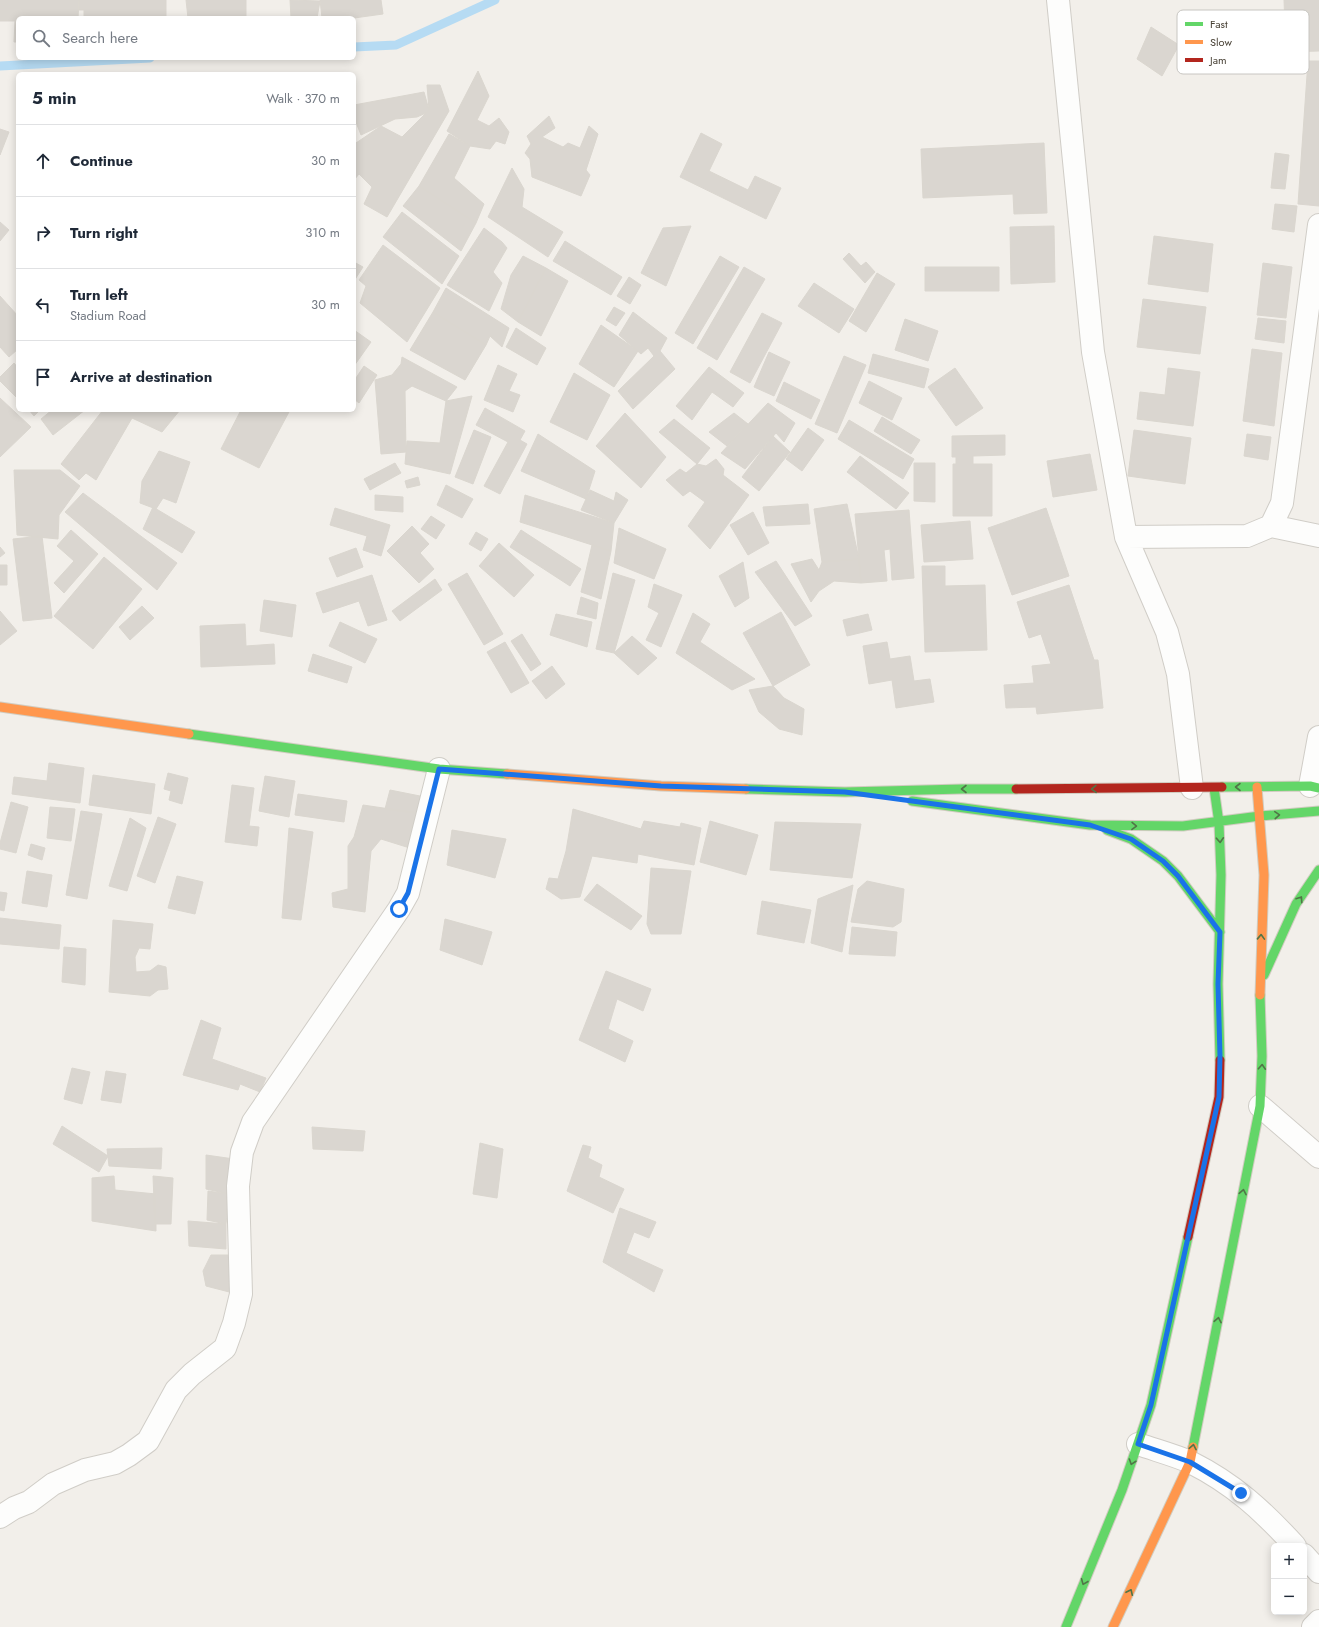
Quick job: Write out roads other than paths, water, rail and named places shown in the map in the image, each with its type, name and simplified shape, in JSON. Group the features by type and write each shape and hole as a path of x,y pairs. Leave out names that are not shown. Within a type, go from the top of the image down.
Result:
{"street":[{"path":"1058,0 1093,352 1126,537 1166,632 1178,674 1192,788"},
{"path":"1272,526 1282,503 1319,225"},
{"path":"1126,537 1247,536 1272,526 1319,536"},
{"path":"0,707 439,769 661,786 845,792 962,789 1071,790 1315,787 1319,737"},
{"path":"0,1516 29,1502 53,1484 85,1470 115,1463 129,1455 148,1440 176,1390 192,1374 226,1348 241,1294 238,1186 242,1152 253,1122 399,909 408,893 439,769"},
{"path":"1113,1627 1190,1462 1260,1106 1262,1056 1260,985 1264,874 1257,787"},
{"path":"1066,1627 1122,1490 1151,1405 1219,1097 1220,1056 1218,984 1221,875 1219,823 1214,788"},
{"path":"845,792 1090,825 1183,826 1219,823 1260,816 1319,812"},
{"path":"1090,825 1131,839 1163,861 1178,876 1220,932"},
{"path":"1260,985 1296,904 1319,870"},
{"path":"1260,1106 1319,1157"},
{"path":"1138,1444 1190,1462 1241,1493 1265,1514 1292,1543"},
{"path":"1307,1558 1319,1572"},
{"path":"1313,1627 1319,1621"}],"waterway":[{"path":"356,47 396,45 495,0"},
{"path":"0,66 112,60"}]}
